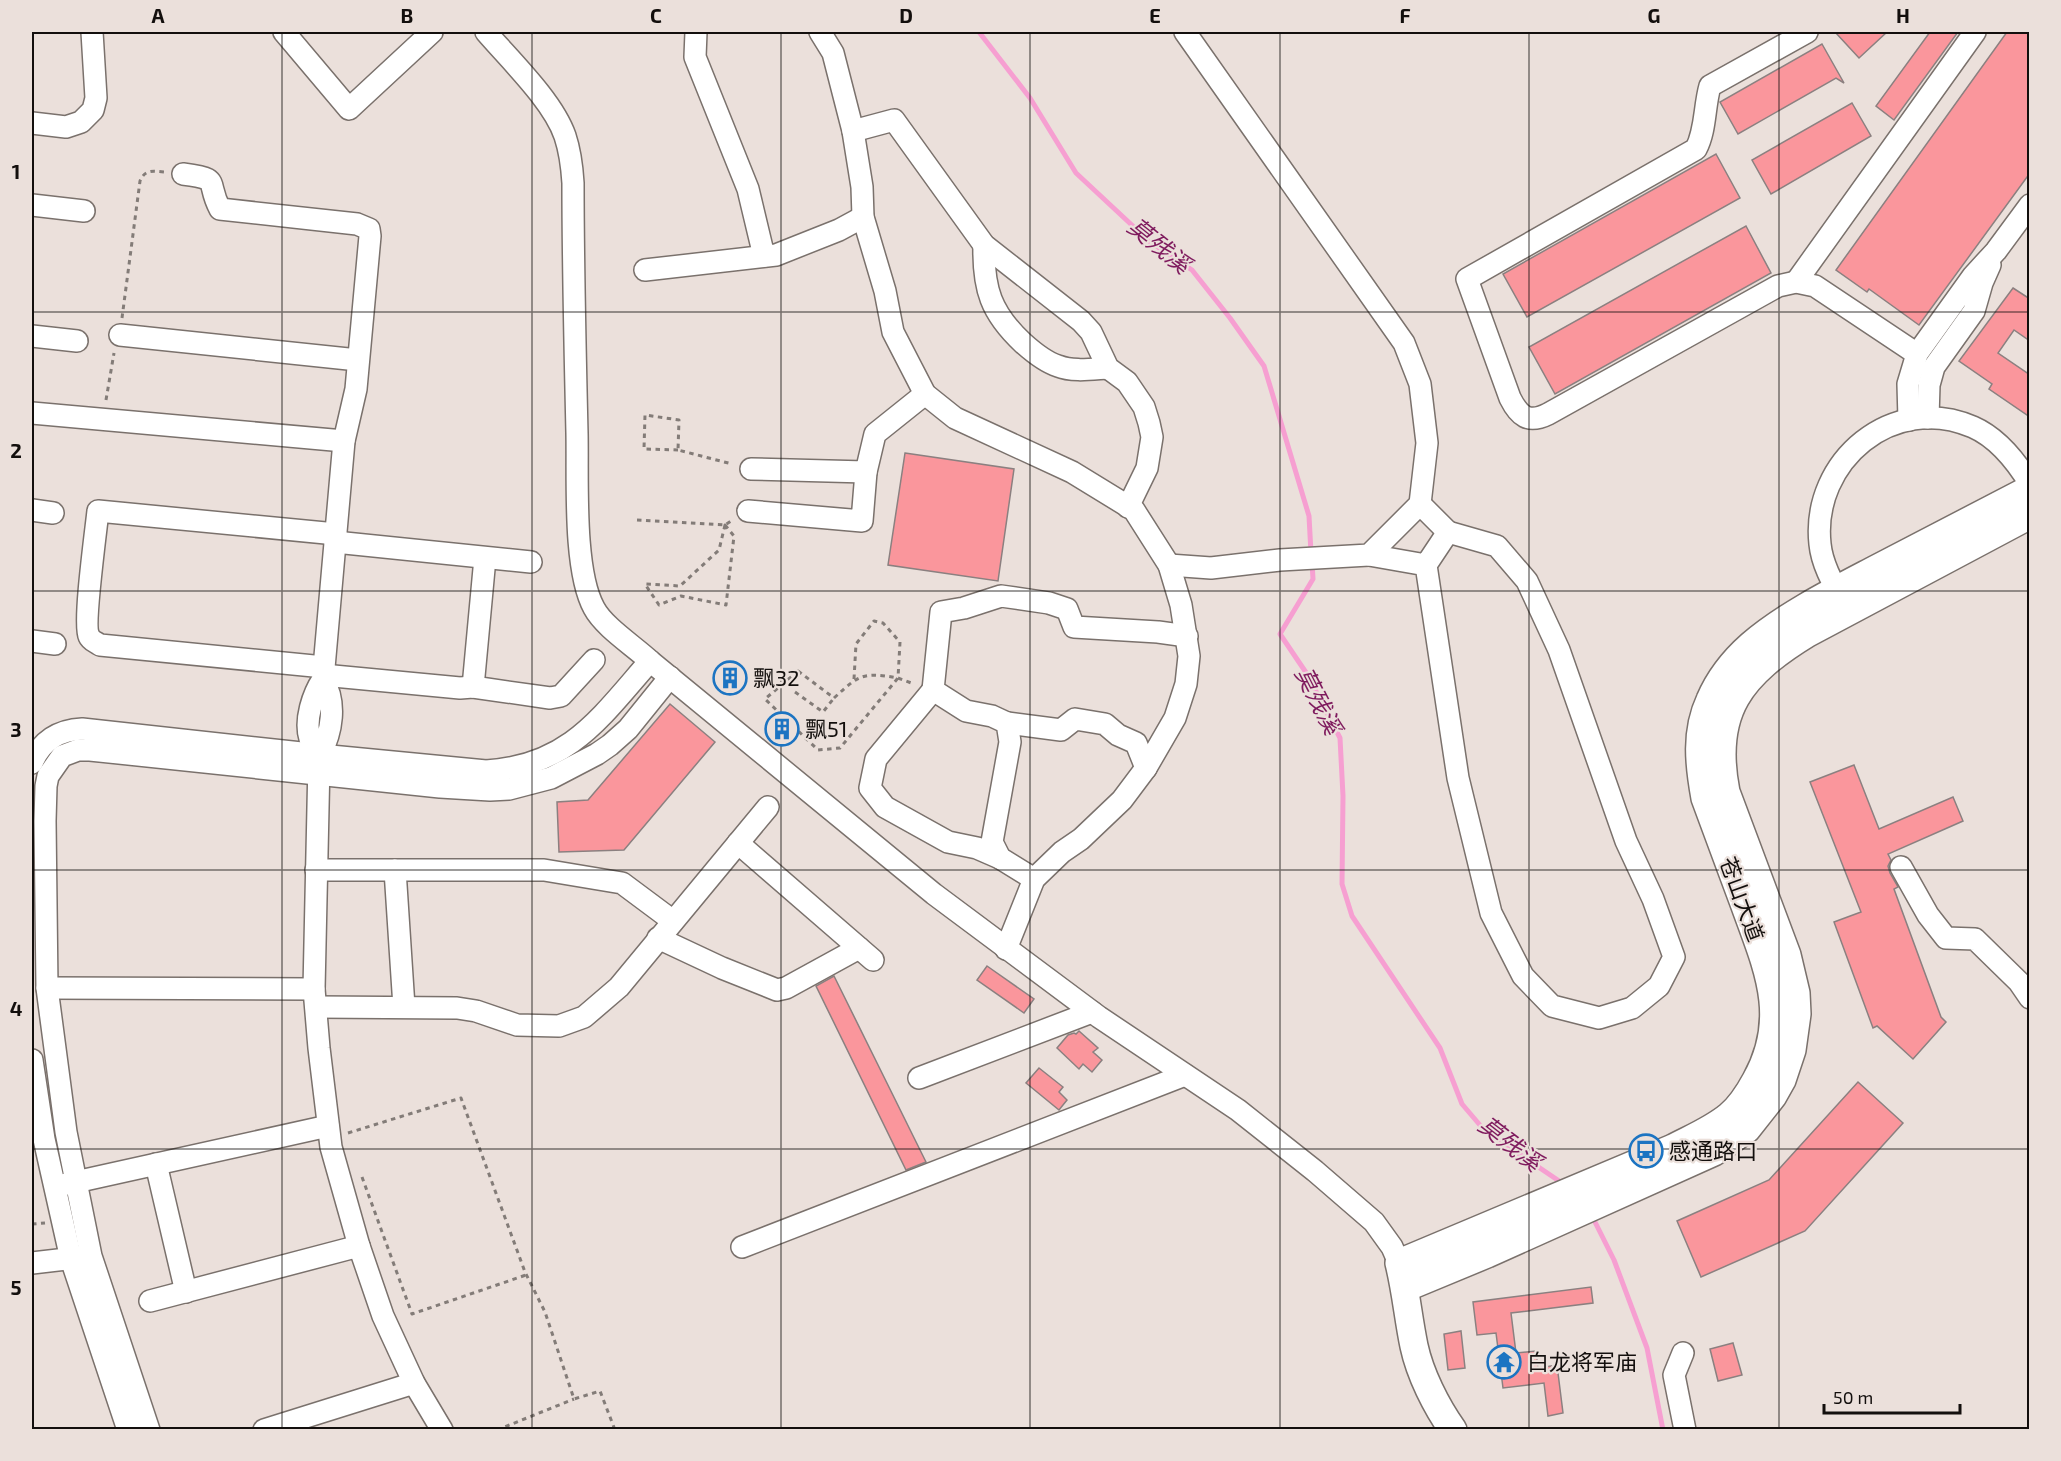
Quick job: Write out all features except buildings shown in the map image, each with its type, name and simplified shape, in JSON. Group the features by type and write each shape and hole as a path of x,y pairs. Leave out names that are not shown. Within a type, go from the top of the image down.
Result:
{"main road":[{"name":"苍山大道","path":"1842,601 2030,489"},
{"name":"苍山大道","path":"1402,1275 1487,1254 1642,1172 1729,1116 1746,1097 1766,1060 1774,1027 1774,996 1766,963 1706,798 1700,771 1699,747 1702,724 1709,700 1723,676 1750,646 1769,631 1842,601 2030,515"},
{"name":"苍山大道","path":"1402,1275 1471,1231 1642,1172"},
{"path":"1402,1275 1419,1366 1453,1430"}],"street":[{"path":"32,123 66,127 81,122 93,110 96,98 92,32"},
{"path":"284,32 349,110 432,32"},
{"path":"486,32 545,101 561,126 569,150 573,183 578,509 583,576 595,610 670,677 934,894 1092,1012 1238,1110 1353,1202 1381,1231 1392,1247 1402,1275"},
{"path":"696,32 695,57 748,189 764,256"},
{"path":"820,32 833,53 853,130 862,187 863,217 885,291 893,332 925,394 954,418 1072,472 1134,510 1169,565 1181,605 1189,656 1186,684 1175,718 1146,768 1122,800 1034,879 1006,949"},
{"path":"1185,32 1404,343 1420,384 1427,443 1420,504 1369,555"},
{"path":"1808,32 1710,86 1705,106 1702,137 1696,149 1467,279 1510,398 1517,412 1526,418 1540,418 1548,414 1778,286 1796,282 1815,286 1917,354"},
{"path":"1796,282 1975,32"},
{"path":"853,130 894,120 984,245 1081,321 1091,332 1108,368 1127,382 1144,407 1152,437 1147,468 1128,507"},
{"path":"183,174 207,178 211,181 220,208 357,224 369,229 353,405 344,441 323,674 330,694 331,714 328,740 319,764 315,998 329,1132 359,1246 383,1316 414,1383 442,1430"},
{"path":"32,205 84,211"},
{"path":"1919,419 1908,384 1917,354 1973,276 1996,251 2030,205"},
{"path":"645,270 776,255 838,230 863,217"},
{"path":"984,245 984,271 994,309 1006,327 1032,351 1057,366 1079,370 1108,368"},
{"path":"1919,419 1934,368 1974,311 1982,283 1996,251"},
{"path":"120,335 358,360"},
{"path":"32,336 77,341"},
{"path":"748,511 862,521 866,472 875,434 925,394"},
{"path":"32,413 344,441"},
{"path":"1842,601 1826,566 1820,537 1822,511 1833,476 1841,462 1852,449 1871,435 1888,426 1919,419 1959,422 1974,427 1989,436 2012,459 2030,484"},
{"path":"751,469 866,472"},
{"path":"1420,504 1448,532 1497,546 1527,581 1559,650 1626,841 1653,899 1674,957 1659,986 1632,1008 1599,1018 1552,1006 1523,976 1491,913 1458,778 1426,566 1448,532"},
{"path":"32,510 53,513"},
{"path":"531,562 98,511 87,634 100,645 323,674 460,688 473,687 550,698 561,696 594,660"},
{"path":"1169,565 1211,568 1280,560 1369,555 1426,566"},
{"path":"473,687 485,558"},
{"path":"1034,879 1000,858 977,848 948,842 885,807 870,788 876,759 933,690 941,612 964,608 1001,596 1049,603 1066,609 1074,627 1187,636"},
{"path":"32,641 55,644"},
{"path":"129,1430 81,1257 76,1182 66,1132 47,988 45,821 48,776 59,760 69,752 90,750 319,764 502,770 556,754 573,743 587,731 651,661"},
{"path":"38,740 82,729 319,764 440,787 509,789 550,777 603,750 628,729 670,677"},
{"path":"933,690 966,711 992,716 1007,723 1060,730 1075,719 1105,724 1118,735 1136,743 1146,768"},
{"path":"1000,858 992,842 1010,742 1007,723"},
{"path":"587,731 603,750"},
{"path":"38,740 59,760"},
{"path":"32,763 38,740"},
{"path":"47,988 315,998 404,1007 457,1008 476,1011 518,1025 559,1026 585,1017 619,987 768,807"},
{"path":"658,938 722,968 777,990 866,954 738,843"},
{"path":"1901,867 1928,915 1946,938 1975,939 2026,986"},
{"path":"316,870 544,870 604,878 622,883 673,921"},
{"path":"395,870 404,1007"},
{"path":"919,1078 1092,1012"},
{"path":"32,1060 44,1139 55,1187 149,1430"},
{"path":"742,1247 1185,1075"},
{"path":"55,1187 156,1164 329,1132"},
{"path":"156,1164 186,1292"},
{"path":"150,1301 359,1246"},
{"path":"32,1263 81,1257"},
{"path":"1683,1353 1674,1375 1685,1430"},
{"path":"264,1430 414,1383"}],"path":[{"path":"103,419 114,353 120,335 141,178 149,171 183,174"},
{"path":"678,450 679,420 645,415 644,449 678,450 751,469"},
{"path":"637,520 725,525 748,511"},
{"path":"725,525 734,536 726,605 681,596 659,605 645,584 680,586 719,550 725,525"},
{"path":"834,698 798,671 765,699 818,750 840,748 898,678 900,642 883,622 874,621 856,644 854,679"},
{"path":"795,692 823,712 854,679 872,673 898,678 933,690"},
{"path":"329,1132 461,1098 526,1275 546,1312 574,1399"},
{"path":"361,1176 412,1314 526,1275"},
{"path":"497,1430 600,1390 615,1430"}],"waterway":[{"name":"莫残溪","path":"979,32 1030,98 1076,173 1150,242 1192,270 1264,366 1309,516 1311,553"},
{"name":"莫残溪","path":"1312,562 1313,579 1280,634 1307,674 1340,738 1343,796 1342,884 1352,916 1440,1048 1462,1104 1485,1131 1565,1185"},
{"name":"莫残溪","path":"1592,1216 1614,1260 1647,1348 1663,1430"}],"place":[{"name":"飘32","path":"730,678"},
{"name":"飘51","path":"782,729"},
{"name":"感通路口","path":"1646,1151"},
{"name":"白龙将军庙","path":"1504,1362"}]}
